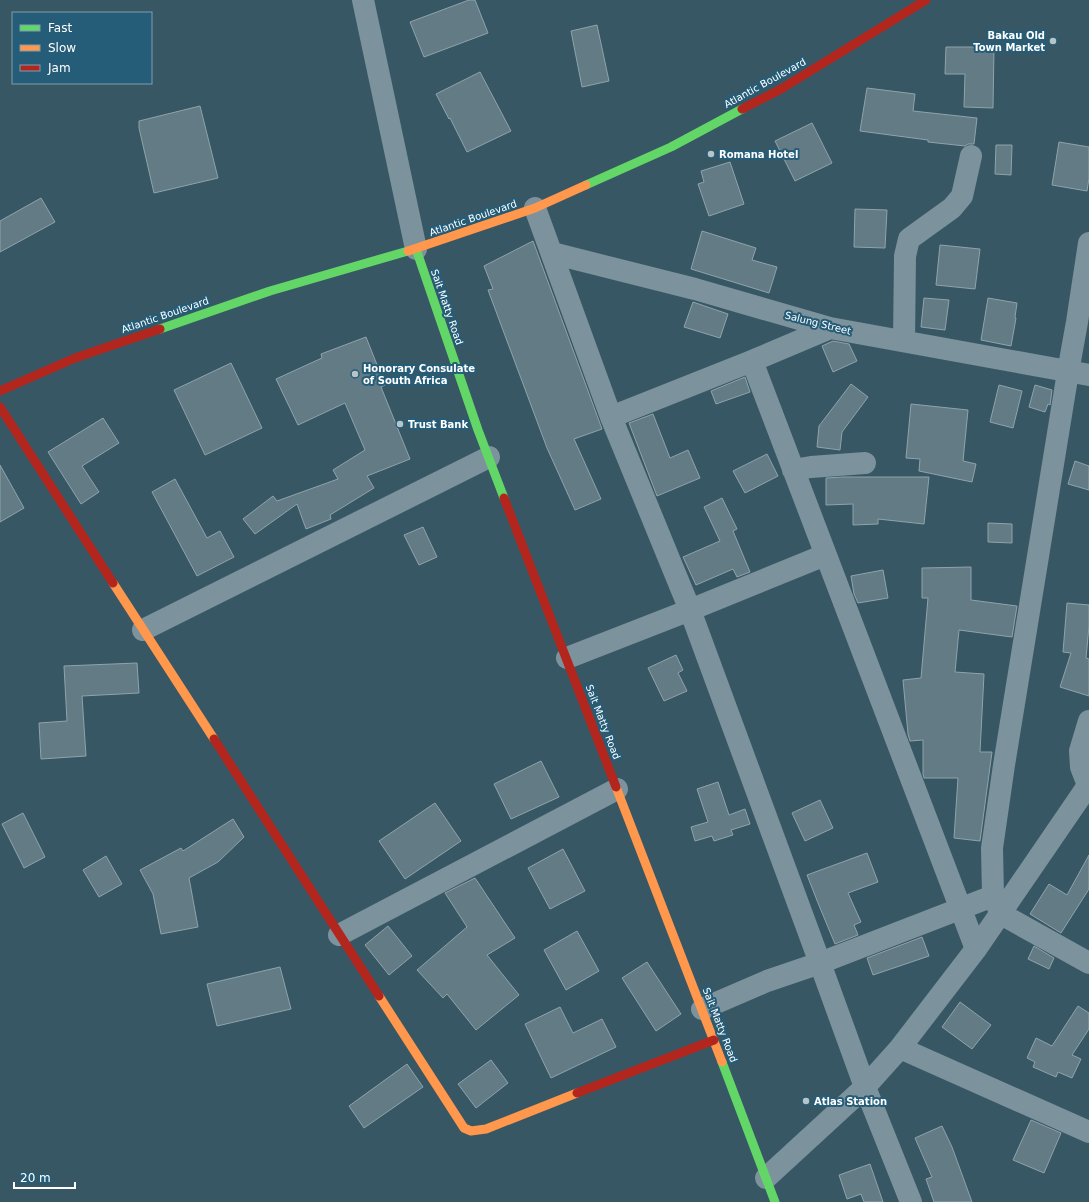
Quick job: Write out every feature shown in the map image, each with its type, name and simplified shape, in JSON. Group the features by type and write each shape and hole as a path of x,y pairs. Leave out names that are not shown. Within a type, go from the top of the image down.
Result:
{"street":[{"path":"363,0 416,249"},
{"name":"Atlantic Boulevard","path":"0,391 75,358 105,347 270,291 416,249 535,208 671,147 781,89 926,0"},
{"path":"904,341 905,256 909,239 952,208 962,196 971,156"},
{"path":"535,208 611,417 690,610 865,1087 911,1202"},
{"path":"997,905 992,848 1004,765 1089,243"},
{"name":"Sait Matty Road","path":"416,249 489,457 714,1040 774,1202"},
{"name":"Salung Street","path":"552,253 695,289 830,328 1089,375"},
{"path":"611,417 752,361 830,328"},
{"path":"752,361 976,949"},
{"path":"0,407 464,1128 471,1131 486,1129 714,1040"},
{"path":"143,630 489,457"},
{"path":"793,470 811,467 865,464"},
{"path":"567,658 825,555"},
{"path":"766,1178 865,1087 900,1048 976,949 997,905 1089,785 1081,767 1080,751 1089,721"},
{"path":"339,935 617,789"},
{"path":"702,1009 767,981 820,963 961,908 997,905 1089,963"},
{"path":"900,1048 1089,1132"}],"building":[{"path":"469,0 475,0 488,33 424,57 410,22"},
{"path":"597,25 609,81 582,87 571,31"},
{"path":"946,47 994,47 993,108 964,107 965,74 945,74"},
{"path":"480,72 511,131 467,152 436,94"},
{"path":"867,88 915,94 913,111 977,118 974,144 968,144 965,146 928,142 928,140 860,131"},
{"path":"200,106 218,178 154,193 139,128 139,121"},
{"path":"812,123 832,163 795,181 775,141"},
{"path":"1059,142 1089,147 1089,178 1087,191 1052,185"},
{"path":"996,145 1012,145 1011,175 995,174"},
{"path":"730,162 744,204 709,216 698,184 704,182 701,171"},
{"path":"41,198 55,222 0,252 0,221"},
{"path":"855,209 887,210 885,248 854,247"},
{"path":"702,231 756,248 752,260 777,267 769,293 691,269"},
{"path":"533,241 602,429 574,439 601,499 575,510 547,448 488,290 493,289 484,266"},
{"path":"940,245 980,249 975,289 936,285"},
{"path":"924,298 949,300 945,330 921,327"},
{"path":"988,298 1017,303 1011,346 981,340"},
{"path":"693,302 728,314 720,338 684,327"},
{"path":"366,337 385,385 381,387 410,459 367,476 374,488 330,515 331,519 306,529 297,504 255,534 243,519 273,496 277,501 338,479 333,470 365,450 345,403 298,425 276,379 322,358 321,354"},
{"path":"833,341 849,344 857,361 833,372 822,346"},
{"path":"231,363 262,428 205,455 174,390"},
{"path":"745,377 750,392 716,404 711,391"},
{"path":"851,384 868,397 842,432 840,450 817,447 819,426"},
{"path":"999,385 1022,391 1013,428 990,422"},
{"path":"1035,385 1052,390 1050,405 1048,404 1045,412 1029,407"},
{"path":"911,404 968,410 963,461 976,464 972,482 919,471 920,459 906,458"},
{"path":"653,414 670,458 688,450 700,478 657,496 629,423"},
{"path":"103,418 119,443 82,466 99,492 81,504 48,452"},
{"path":"767,454 778,476 745,493 733,471"},
{"path":"1075,461 1089,466 1089,490 1068,484"},
{"path":"0,465 24,508 0,522"},
{"path":"929,477 924,524 878,519 878,524 853,525 853,504 826,505 826,478"},
{"path":"175,479 207,538 220,531 234,557 197,576 152,492"},
{"path":"722,498 737,529 733,531 750,572 737,577 733,569 696,585 683,557 720,541 704,507"},
{"path":"988,523 1012,524 1012,543 988,542"},
{"path":"423,527 437,557 419,565 404,535"},
{"path":"971,567 971,600 1017,606 1012,637 959,630 955,672 984,674 980,752 992,752 980,841 954,838 958,778 924,778 923,740 910,741 903,680 921,678 928,598 922,598 922,568"},
{"path":"883,570 888,598 858,603 854,594 851,576"},
{"path":"1067,603 1089,605 1086,658 1089,659 1089,696 1060,687 1071,653 1063,652"},
{"path":"676,655 683,670 678,673 687,691 664,701 648,668"},
{"path":"137,663 139,693 82,696 86,756 41,759 39,723 67,721 64,666"},
{"path":"541,761 559,797 511,819 494,784"},
{"path":"718,782 729,815 745,809 750,824 731,830 733,835 714,841 712,836 695,841 691,827 708,822 697,789"},
{"path":"820,800 833,828 805,841 792,813"},
{"path":"435,803 461,841 405,879 379,841"},
{"path":"23,813 45,857 24,868 2,824"},
{"path":"233,819 244,837 218,862 189,878 198,927 161,934 153,894 140,870 181,848 183,851"},
{"path":"563,849 585,891 550,909 528,868"},
{"path":"867,853 878,882 848,893 861,922 854,925 858,935 835,944 807,875"},
{"path":"1089,855 1089,889 1061,933 1030,914 1049,884 1067,895"},
{"path":"106,856 122,884 99,897 83,870"},
{"path":"475,878 515,938 487,955 519,995 476,1030 447,994 443,998 417,970 467,927 445,893"},
{"path":"388,926 412,956 389,975 365,945"},
{"path":"577,931 599,971 566,990 544,950"},
{"path":"922,937 929,956 873,975 867,958"},
{"path":"1034,946 1054,958 1049,969 1028,959"},
{"path":"647,962 681,1014 656,1031 622,978"},
{"path":"280,967 291,1009 217,1026 207,984"},
{"path":"960,1002 991,1025 972,1049 942,1027"},
{"path":"1078,1006 1089,1013 1089,1029 1072,1055 1081,1059 1072,1078 1058,1072 1056,1077 1033,1067 1035,1062 1027,1058 1036,1038 1052,1046"},
{"path":"560,1007 573,1033 602,1019 616,1047 551,1078 525,1024"},
{"path":"491,1060 508,1083 476,1108 458,1084"},
{"path":"407,1064 423,1087 364,1128 349,1106"},
{"path":"1031,1120 1061,1133 1044,1173 1013,1160"},
{"path":"942,1126 952,1147 972,1202 934,1202 926,1179 932,1177 915,1138"},
{"path":"870,1164 883,1202 864,1202 861,1194 847,1199 839,1175"}],"traffic: fast":[{"path":"586,185 671,147 742,109"},
{"path":"416,249 478,430 504,498"},
{"path":"160,329 270,291 408,251"},
{"path":"722,1062 775,1202"}],"traffic: slow":[{"path":"408,251 535,208 586,185"},
{"path":"113,583 214,739"},
{"path":"616,787 722,1062"},
{"path":"379,996 464,1128 471,1131 486,1129 577,1093"}],"traffic: jam":[{"path":"742,109 781,89 926,0"},
{"path":"0,391 75,358 160,329"},
{"path":"0,407 113,583"},
{"path":"504,498 616,787"},
{"path":"214,739 379,996"},
{"path":"577,1093 714,1040"}],"place":[{"name":"Bakau Old Town Market","path":"1053,41"},
{"name":"Romana Hotel","path":"711,154"},
{"name":"Honorary Consulate of South Africa","path":"355,374"},
{"name":"Trust Bank","path":"400,424"},
{"name":"Atlas Station","path":"806,1101"}]}
